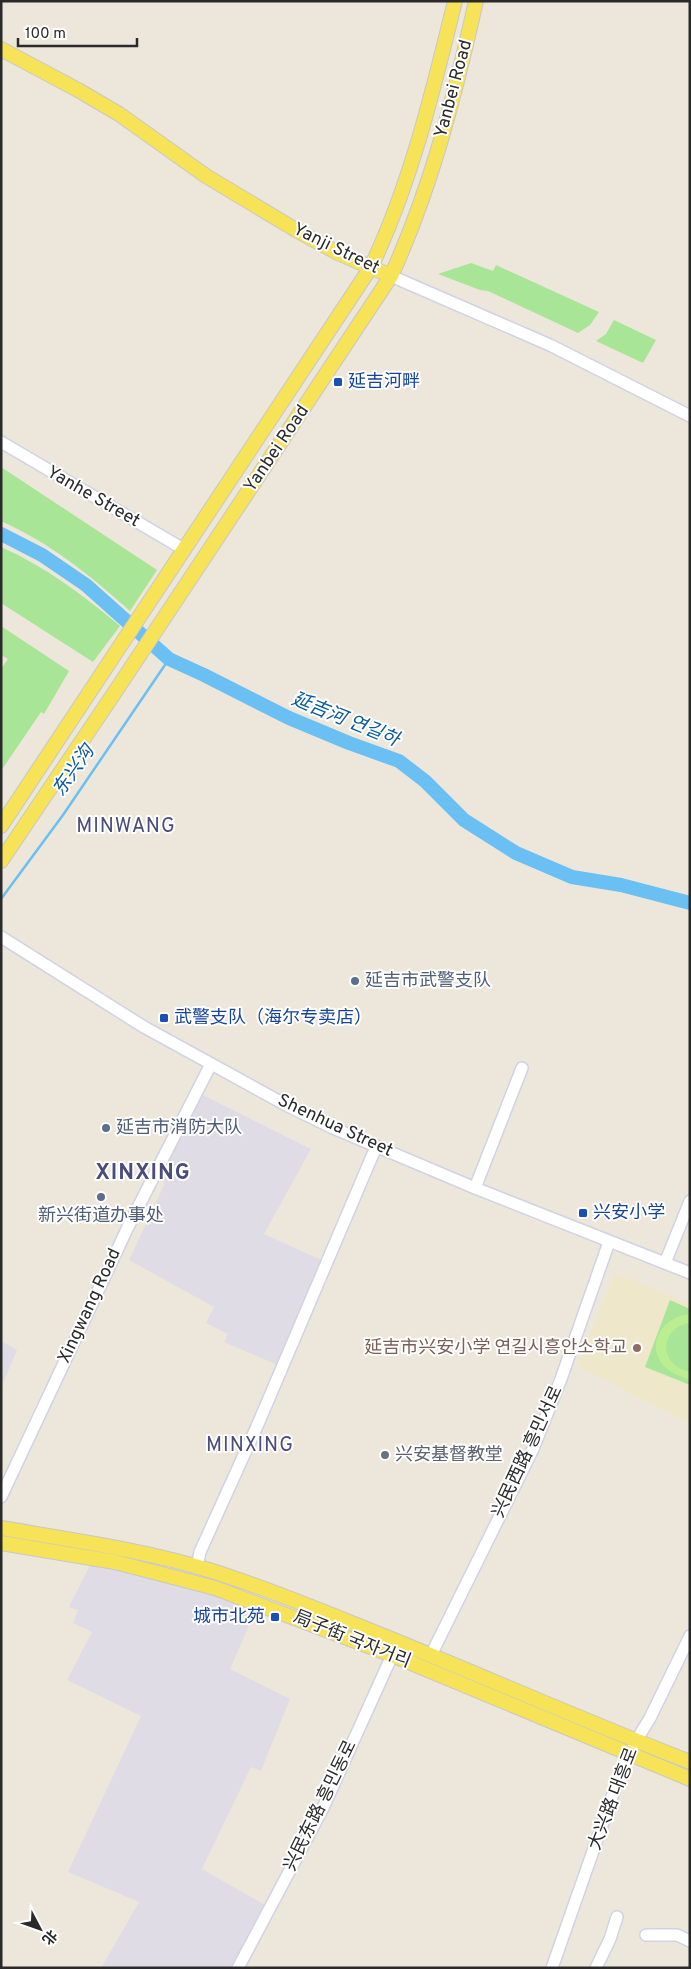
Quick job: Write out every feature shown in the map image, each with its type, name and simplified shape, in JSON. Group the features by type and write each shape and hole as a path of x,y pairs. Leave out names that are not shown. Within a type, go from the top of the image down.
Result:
{"main road":[{"name":"Yanbei Road","path":"1,826 371,267 389,226 410,166 437,76 455,1"},
{"name":"Yanbei Road","path":"1,861 116,692 392,276 440,143 459,76 476,1"},
{"name":"Yanji Street","path":"1,49 119,114 206,176 296,230 338,253 392,276"},
{"name":"局子街 국자거리","path":"1,1528 119,1548 197,1567 271,1591 432,1655 690,1762"},
{"name":"局子街 국자거리","path":"1,1543 115,1562 202,1584 268,1606 392,1655 690,1779"}],"street":[{"name":"Yanji Street","path":"392,276 552,346 690,416"},
{"name":"Yanhe Street","path":"1,442 185,550"},
{"name":"Shenhua Street","path":"1,937 144,1027 286,1105 376,1147 690,1273"},
{"name":"Xingwang Road","path":"1,1497 128,1227 210,1064"},
{"path":"475,1188 522,1068"},
{"path":"197,1567 200,1552 258,1424 376,1147"},
{"path":"665,1263 690,1201"},
{"name":"兴民西路 흥민서로","path":"432,1655 533,1449 561,1379 609,1242"},
{"name":"大兴路 대흥로","path":"552,1968 619,1777 690,1636"},
{"name":"兴民东路 흥민동로","path":"238,1968 323,1808 398,1642"},
{"path":"596,1968 610,1939 617,1917"},
{"path":"646,1936 677,1935 690,1940"}],"shaded area":[{"path":"203,1095 311,1149 264,1234 326,1262 278,1365 224,1342 228,1334 206,1323 214,1307 129,1260 165,1183 158,1179"},
{"name":"延吉市兴安小学 연길시흥안소학교","path":"615,1273 690,1304 690,1424 577,1366"},
{"path":"1,1341 17,1350 1,1388"},
{"path":"91,1563 196,1588 256,1610 230,1669 290,1699 261,1771 251,1767 202,1869 265,1905 232,1968 101,1968 139,1902 68,1872 141,1716 67,1680 92,1632 73,1623 78,1610 69,1607"}],"green space":[{"path":"471,263 493,271 496,265 599,312 590,325 578,333 488,291 480,290 438,274"},
{"path":"614,320 656,340 643,363 596,341 606,334"},
{"path":"1,467 157,570 130,611 69,561 36,539 1,521"},
{"path":"1,547 33,563 64,582 120,626 93,662 1,603"},
{"path":"1,626 69,671 44,714 41,712 1,771 1,669 8,659 1,655"},
{"path":"670,1300 690,1309 690,1385 645,1367"},
{"path":"690,1314 690,1323 677,1328 668,1338 667,1350 669,1357 676,1366 690,1372 690,1380 665,1367 656,1350 660,1333 665,1326 680,1316"}],"waterway":[{"name":"延吉河 연길하","path":"1,534 42,555 86,585 169,659 289,718 399,761 425,781 464,820 516,853 572,877 621,885 690,903"},
{"name":"东兴沟","path":"1,899 63,815 169,659"}],"place":[{"name":"延吉河畔","path":"338,382"},
{"name":"延吉市武警支队","path":"355,981"},
{"name":"武警支队（海尔专卖店）","path":"164,1018"},
{"name":"延吉市消防大队","path":"106,1128"},
{"name":"新兴街道办事处","path":"101,1197"},
{"name":"兴安小学","path":"583,1213"},
{"name":"延吉市兴安小学 연길시흥안소학교","path":"637,1348"},
{"name":"兴安基督教堂","path":"385,1455"},
{"name":"城市北苑","path":"275,1617"}],"district":[{"name":"MINWANG","path":"126,827"},
{"name":"XINXING","path":"143,1173"},
{"name":"MINXING","path":"250,1446"}]}
